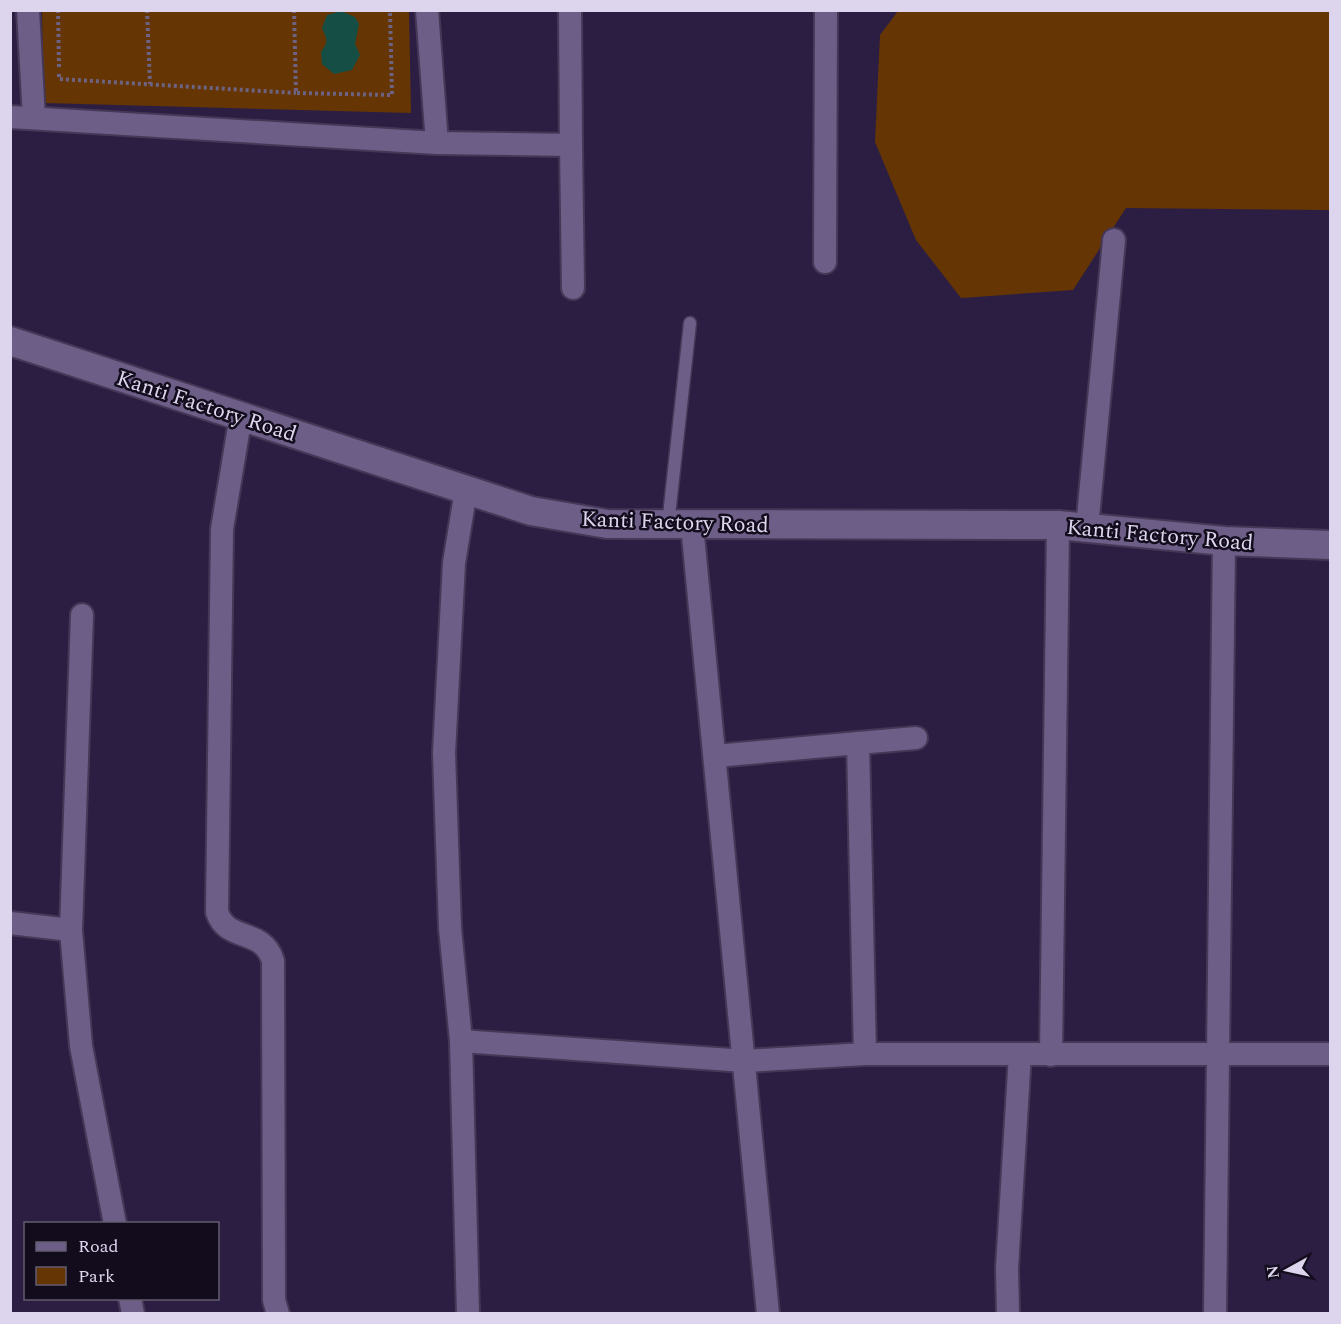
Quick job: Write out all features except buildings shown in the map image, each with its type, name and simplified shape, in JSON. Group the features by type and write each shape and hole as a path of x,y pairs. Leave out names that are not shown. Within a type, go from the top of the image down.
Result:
{"street":[{"path":"28,10 34,118"},
{"path":"427,10 437,143"},
{"path":"570,10 573,288"},
{"path":"825,262 826,10"},
{"path":"10,117 437,143 571,146"},
{"path":"1087,528 1114,240"},
{"name":"Kanti Factory Road","path":"10,341 531,511 607,524 1058,525 1224,541 1330,545"},
{"path":"241,415 222,529 217,912 221,924 262,942 269,949 273,961 273,1300 279,1314"},
{"path":"464,1313 461,1041 450,928 444,753 454,563 466,490"},
{"path":"680,525 716,756 768,1314"},
{"path":"1051,1055 1058,525"},
{"path":"1215,1314 1224,541"},
{"path":"82,615 71,930 81,1046 115,1222"},
{"path":"716,756 916,738"},
{"path":"858,743 865,1054"},
{"path":"10,923 71,930"},
{"path":"461,1041 745,1061 865,1054 1330,1054"},
{"path":"1008,1314 1007,1268 1020,1054"}],"lane":[{"path":"680,525 690,323"}],"path":[{"path":"58,10 59,79 296,93 392,95 390,10"},
{"path":"147,10 150,84"},
{"path":"294,10 296,93"}],"green space":[{"path":"42,11 409,11 411,113 44,103"},
{"path":"898,11 1330,11 1330,210 1126,208 1073,290 961,298 916,240 875,142 880,35"}],"shaded area":[{"path":"341,11 355,17 359,24 355,44 360,55 352,70 334,74 322,64 321,52 326,40 322,28 327,15"}]}
